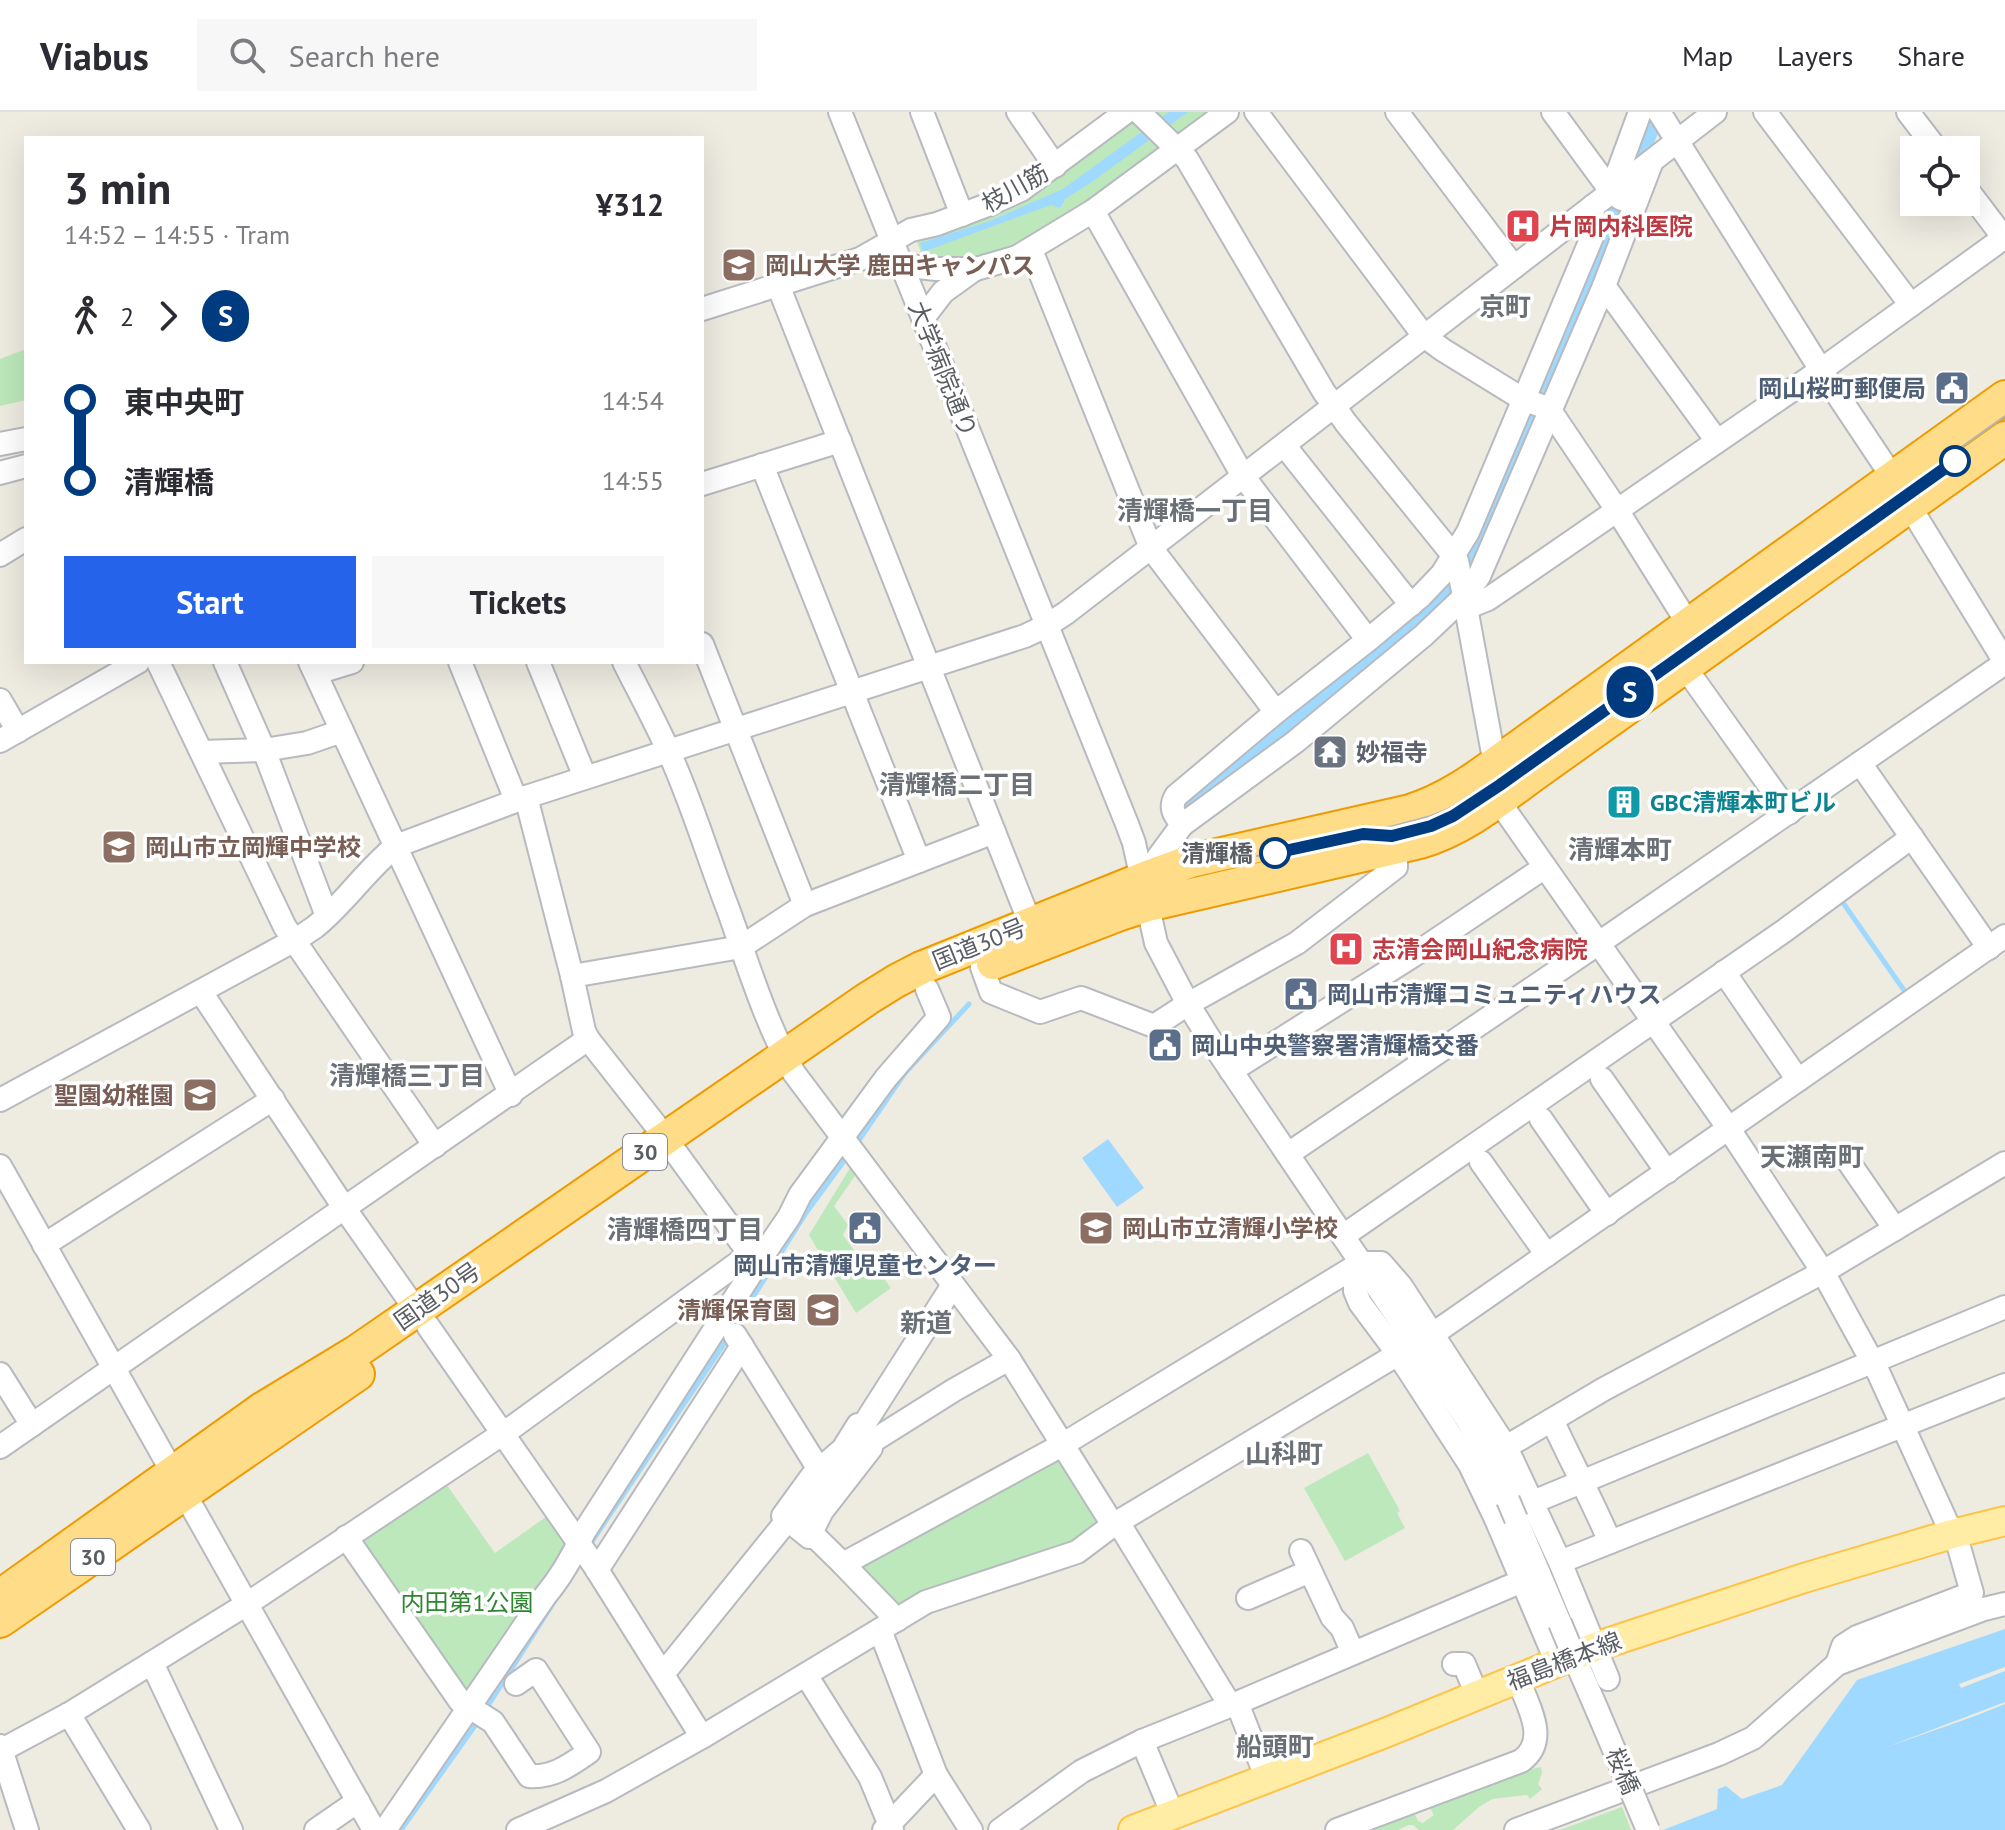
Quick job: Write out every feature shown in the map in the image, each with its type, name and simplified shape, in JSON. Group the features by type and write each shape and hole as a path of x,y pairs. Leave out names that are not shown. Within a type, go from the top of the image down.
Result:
{"highway":[{"name":"国道30号","path":"790,1065 927,989 1106,919 1191,861 1425,807 1453,794 2005,397"},
{"name":"国道30号","path":"0,1621 180,1483 262,1409 356,1352 422,1318 790,1065 896,981 1030,923 1145,892 1396,847 1448,832 1503,797 2005,438"},
{"name":"国道30号","path":"0,1596 180,1483"}],"main road":[{"name":"福島橋本線","path":"1133,1830 1576,1656 1804,1578 2005,1521"}],"street":[{"name":"大学病院通り","path":"840,112 1127,824 1156,943 1188,1004 1231,1071 1468,1421 1498,1475 1507,1512"},
{"path":"922,112 962,215"},
{"path":"1018,112 1055,166"},
{"name":"枝川筋","path":"860,259 911,230 962,215 1021,190 1126,112"},
{"path":"704,308 860,259 936,269 976,269 1017,257 1093,211 1158,130 1227,112"},
{"path":"1256,112 1424,336 1538,405 1617,510 1689,625"},
{"path":"1397,112 1514,267"},
{"path":"1553,112 1621,197"},
{"path":"1182,825 1172,807 1176,796 1411,605 1455,558 1604,286 1640,112"},
{"path":"0,1100 293,941 327,916 378,860 396,846 585,777 1025,636 1046,626 1593,206 1621,197 1647,165 1670,123 1715,112"},
{"path":"1765,112 1911,305"},
{"path":"1908,112 1926,136"},
{"path":"1288,1154 1789,813 1860,763 2003,652 1821,370 1670,123"},
{"path":"1158,130 1195,170 1333,406 1455,558 1507,813 1729,1129 1823,1272 1873,1362 1954,1534 1972,1593 1857,1637 1843,1646 1837,1664"},
{"path":"1145,892 1182,825 1295,742 1424,635 1464,597 1479,576 1592,237 1593,206"},
{"path":"1464,597 1488,599 1821,370 2004,238 1980,206"},
{"path":"1093,211 1243,476 1368,640"},
{"path":"1031,250 1151,548 1276,712"},
{"path":"923,318 943,292 976,269"},
{"path":"778,285 1030,923"},
{"path":"1604,286 1717,441"},
{"path":"0,444 24,439"},
{"path":"704,483 840,441"},
{"path":"1284,445 1411,605"},
{"path":"762,465 919,861"},
{"path":"0,473 24,467"},
{"path":"0,555 24,540"},
{"path":"704,649 805,905"},
{"path":"0,700 9,736 135,664"},
{"path":"159,664 293,941 435,1146"},
{"path":"226,664 264,750 327,916"},
{"path":"339,664 313,668 511,1095"},
{"path":"461,664 521,799 572,976 584,1031 753,1259"},
{"path":"539,664 585,777"},
{"path":"625,664 667,750 741,947 790,1065 1009,1359 1062,1445 1234,1704 1267,1779"},
{"path":"1684,666 1789,813"},
{"path":"202,752 264,750 307,743 342,731"},
{"path":"1433,1334 1997,942 1912,837 1860,763"},
{"path":"572,976 741,947 805,905 994,832"},
{"path":"1343,1236 1784,931 1912,837"},
{"path":"982,967 991,992 1040,1012 1081,998 1154,1026 1297,943 1396,867 1396,847"},
{"path":"1231,1071 1414,955 1545,867"},
{"path":"1724,972 1798,1080"},
{"path":"27,1830 1,1749 69,1714 247,1604 503,1433 753,1259 789,1217 800,1195 849,1145 886,1078 939,1017 927,989"},
{"path":"201,992 345,1209 588,1557 702,1737"},
{"path":"0,1447 588,1039"},
{"path":"1602,1079 1667,1172"},
{"path":"44,1245 273,1099"},
{"path":"1541,1119 1607,1214"},
{"path":"1848,1161 1895,1229"},
{"path":"1481,1162 1547,1255"},
{"path":"1506,1447 1655,1361 1823,1272 2005,1163"},
{"path":"0,1166 374,1830"},
{"path":"385,1830 476,1712 558,1581 588,1557 733,1332 753,1259"},
{"path":"843,1564 1062,1445 1361,1263 1374,1261 1381,1263 1401,1286 1506,1447 1560,1562 1576,1656"},
{"path":"1361,1263 1355,1281 1360,1303 1398,1354 1470,1465 1507,1512 1576,1656"},
{"path":"865,1436 953,1285"},
{"path":"1507,1512 2005,1307"},
{"path":"733,1332 822,1474"},
{"path":"588,1557 584,1532 733,1332"},
{"path":"518,1830 606,1791 926,1602 1077,1552 1115,1524 1398,1354"},
{"path":"822,1474 865,1436 1009,1359"},
{"path":"0,1374 32,1425"},
{"path":"1560,1562 2005,1385"},
{"path":"1552,1420 1610,1542"},
{"path":"663,1674 791,1518 804,1507 822,1474 858,1425 871,1448 822,1511 811,1533"},
{"path":"1507,1512 1522,1581 1576,1656 1608,1679"},
{"path":"791,1518 843,1564 888,1625 936,1775 971,1830"},
{"path":"346,1537 460,1701 493,1722 529,1776 560,1771 589,1752 536,1670 516,1684"},
{"path":"1248,1598 1306,1561 1353,1653"},
{"path":"1000,1830 1082,1771 1142,1741 1522,1581"},
{"path":"1516,1830 1719,1754 1753,1738 1837,1664 2005,1604"},
{"name":"桜橋","path":"1576,1656 1648,1830"},
{"path":"152,1663 231,1830"},
{"path":"1454,1664 1464,1664 1477,1695"},
{"path":"806,1675 870,1777 888,1828 936,1775"},
{"path":"1337,1830 1521,1761 1529,1755 1535,1742 1536,1729 1518,1679"},
{"path":"69,1714 139,1830"},
{"path":"1142,1741 1173,1815"},
{"path":"316,1830 358,1801"}],"green space":[{"path":"1142,112 1215,112 1088,205 1029,241 984,259 923,258 917,242 919,238"},
{"path":"24,350 24,400 0,406 0,359"},
{"path":"853,1163 859,1170 834,1206 848,1225 843,1235 875,1280 882,1276 891,1288 856,1313 809,1235"},
{"path":"1368,1453 1400,1511 1397,1513 1405,1528 1345,1561 1304,1488"},
{"path":"1051,1457 1064,1461 1097,1517 1096,1527 1073,1544 905,1604 894,1603 858,1569 858,1563"},
{"name":"内田第1公園","path":"444,1481 495,1553 550,1514 568,1542 567,1555 470,1697 360,1547 362,1535"},
{"path":"1529,1767 1541,1767 1542,1773 1538,1784 1542,1789 1530,1799 1527,1795 1492,1799 1453,1830 1419,1830 1408,1825 1398,1830 1371,1830 1371,1825 1412,1808 1418,1821 1423,1823 1434,1815 1427,1803"},
{"path":"1622,1807 1631,1830 1560,1830"}],"water":[{"path":"1169,112 1188,112 1066,198 1060,208 1051,205 923,252 920,243 990,221 1063,189"},
{"path":"1648,112 1667,112 1471,576 1407,639 1192,810 1180,803 1279,721 1479,527 1607,225 1608,211"},
{"path":"1108,1139 1144,1188 1117,1207 1082,1158"},
{"path":"2005,1629 2005,1667 1959,1684 1961,1688 2005,1671 2005,1702 1884,1748 2005,1704 2005,1830 1663,1830 1717,1809 1718,1789 1726,1786 1742,1799 1782,1785 1857,1680"}],"waterway":[{"path":"1839,897 1908,996"},
{"path":"855,1146 905,1073 969,1004"},
{"path":"733,1329 806,1213 849,1154"},
{"path":"589,1546 728,1338"},
{"path":"484,1712 556,1599"},
{"path":"401,1830 479,1720"}],"tram line":[{"path":"1257,856 1363,834 1450,808 2005,416"},
{"name":"S","path":"1275,853 1363,834 1392,836 1431,826 1453,816 1955,461"}],"place":[{"name":"片岡内科医院","path":"1523,226"},
{"name":"岡山大学 鹿田キャンパス","path":"739,265"},
{"name":"岡山桜町郵便局","path":"1952,388"},
{"name":"妙福寺","path":"1330,752"},
{"name":"GBC清輝本町ビル","path":"1624,802"},
{"name":"岡山市立岡輝中学校","path":"119,847"},
{"name":"清輝橋","path":"1275,853"},
{"name":"志清会岡山紀念病院","path":"1346,949"},
{"name":"岡山市清輝コミュニティハウス","path":"1301,994"},
{"name":"岡山中央警察署清輝橋交番","path":"1165,1045"},
{"name":"聖園幼稚園","path":"200,1095"},
{"name":"岡山市清輝児童センター","path":"865,1228"},
{"name":"岡山市立清輝小学校","path":"1096,1228"},
{"name":"清輝保育園","path":"823,1310"}],"district":[{"name":"京町","path":"1505,306"},
{"name":"清輝橋一丁目","path":"1195,510"},
{"name":"清輝橋二丁目","path":"957,784"},
{"name":"清輝本町","path":"1620,849"},
{"name":"清輝橋三丁目","path":"407,1075"},
{"name":"天瀬南町","path":"1812,1156"},
{"name":"清輝橋四丁目","path":"685,1229"},
{"name":"新道","path":"926,1322"},
{"name":"山科町","path":"1284,1453"},
{"name":"船頭町","path":"1275,1746"}]}
